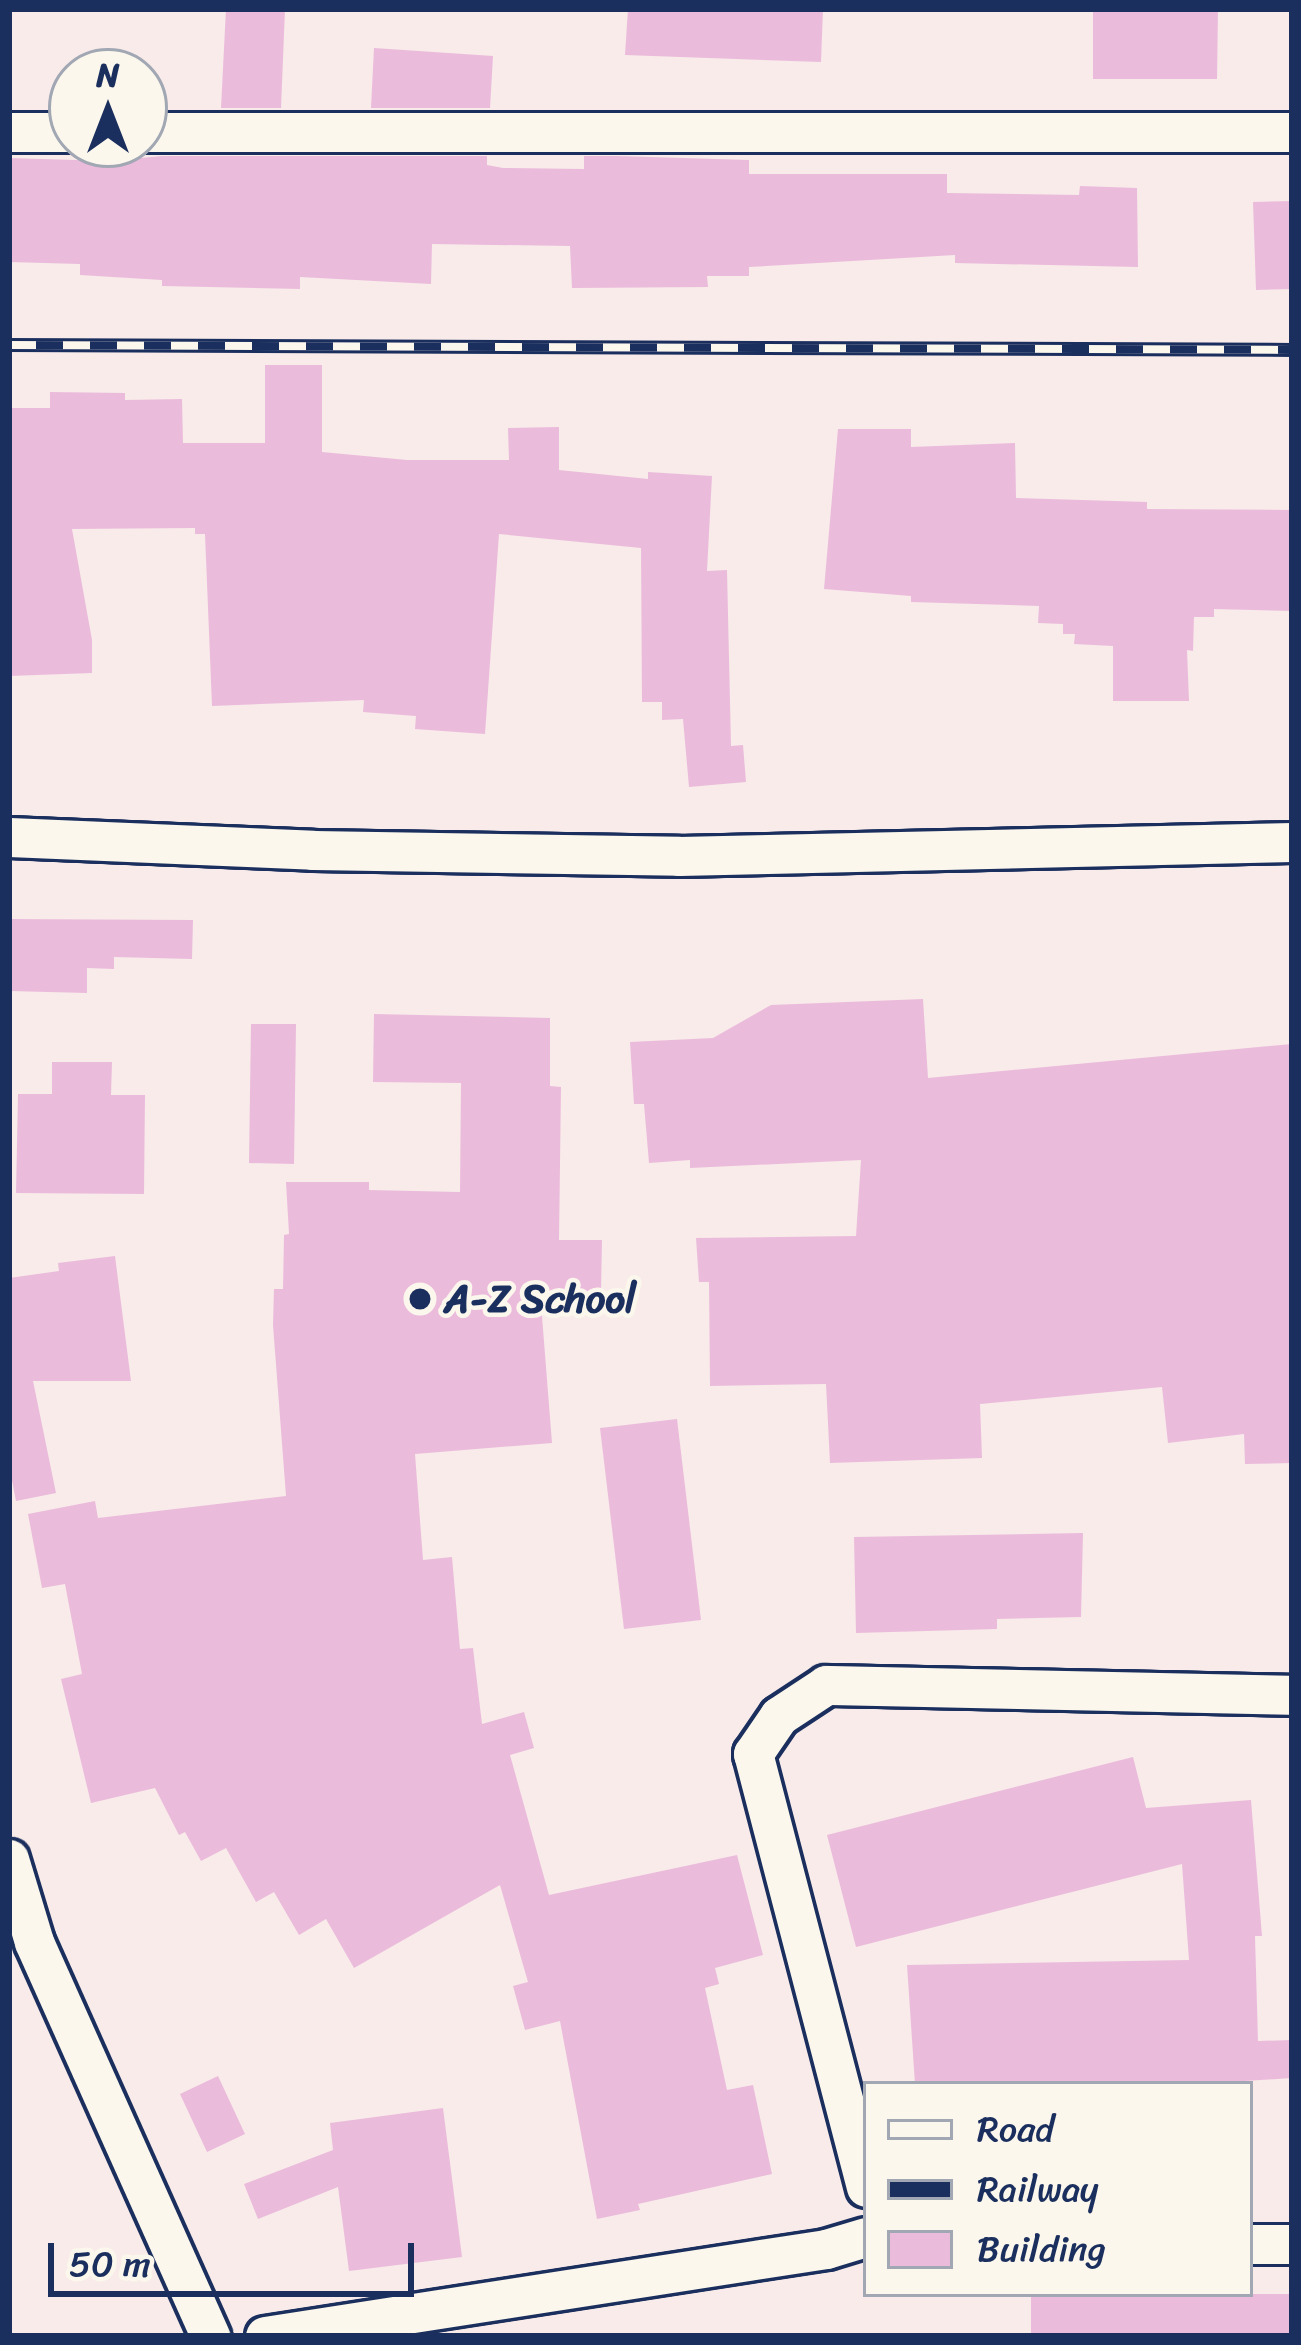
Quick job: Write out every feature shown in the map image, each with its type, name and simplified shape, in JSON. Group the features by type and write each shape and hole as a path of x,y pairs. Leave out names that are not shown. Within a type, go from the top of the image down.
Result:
{"street":[{"path":"9,132 48,132"},
{"path":"168,132 1292,133"},
{"path":"9,837 313,850 679,856 1292,842"},
{"path":"863,2175 753,1754 778,1716 826,1685 1292,1695"},
{"path":"9,1859 34,1942 210,2336"},
{"path":"265,2336 826,2249 863,2238"},
{"path":"1253,2243 1292,2244"}],"building":[{"path":"226,9 285,9 281,108 221,108"},
{"path":"628,9 823,9 821,62 625,55"},
{"path":"1093,9 1218,9 1217,79 1093,79"},
{"path":"374,48 493,56 490,108 371,108"},
{"path":"168,156 487,156 487,165 503,168 584,169 584,156 749,160 749,174 947,174 947,193 1079,195 1080,186 1137,188 1138,267 955,263 955,255 749,267 749,276 707,276 708,287 572,288 570,246 432,244 431,284 300,277 300,289 162,286 162,280 80,275 80,264 9,262 9,158 48,159 48,168 168,168"},
{"path":"1292,201 1292,289 1256,290 1253,202"},
{"path":"265,365 322,365 322,452 407,460 509,460 508,428 559,427 559,470 648,479 648,472 712,476 707,571 727,570 731,746 743,745 746,782 689,787 683,719 662,720 662,702 642,702 641,548 499,534 485,734 415,729 416,716 363,712 364,700 212,706 205,534 195,534 195,528 72,529 92,640 92,673 9,676 9,408 50,408 50,392 125,393 125,400 182,399 183,443 265,443"},
{"path":"838,429 911,429 911,447 1015,443 1016,498 1147,502 1147,509 1292,510 1292,611 1214,609 1214,617 1194,617 1193,651 1187,650 1189,701 1113,701 1113,646 1074,644 1075,634 1063,634 1063,624 1038,623 1039,606 911,602 911,596 824,589"},
{"path":"9,919 193,920 192,959 114,957 114,969 87,968 87,993 9,991"},
{"path":"923,999 928,1078 1292,1044 1292,1463 1245,1464 1244,1434 1168,1443 1162,1387 980,1404 982,1458 830,1463 826,1384 710,1386 709,1282 699,1282 696,1238 856,1236 861,1160 690,1168 690,1160 649,1163 644,1104 634,1104 630,1042 713,1038 771,1005"},
{"path":"374,1014 550,1018 550,1086 561,1087 559,1240 602,1240 601,1292 540,1291 552,1443 415,1454 423,1560 452,1557 460,1649 473,1648 482,1724 524,1712 534,1748 510,1755 549,1895 737,1855 763,1955 715,1968 719,1984 705,1988 727,2090 753,2085 772,2174 638,2204 640,2210 597,2219 560,2021 525,2030 513,1986 528,1982 500,1885 354,1968 326,1919 299,1935 274,1892 256,1902 226,1848 201,1861 185,1832 179,1835 155,1788 91,1803 61,1679 82,1674 65,1584 42,1588 28,1514 95,1501 98,1518 286,1496 273,1325 274,1289 283,1289 284,1235 289,1234 286,1182 369,1182 369,1190 460,1192 461,1083 373,1082"},
{"path":"251,1024 296,1024 294,1164 249,1163"},
{"path":"52,1062 112,1062 111,1095 145,1095 144,1194 16,1193 18,1094 52,1094"},
{"path":"115,1256 131,1381 33,1381 56,1493 16,1501 9,1465 9,1278 59,1271 58,1263"},
{"path":"677,1419 701,1620 624,1629 600,1428"},
{"path":"1083,1533 1081,1617 997,1619 997,1629 856,1633 854,1537"},
{"path":"1133,1757 1146,1808 1251,1800 1262,1936 1255,1936 1258,2041 1292,2040 1292,2078 915,2081 907,1965 1189,1960 1182,1864 856,1947 827,1835"},
{"path":"218,2076 245,2134 207,2152 180,2094"},
{"path":"443,2108 462,2257 349,2271 338,2187 258,2219 244,2184 333,2150 330,2123"},
{"path":"1292,2294 1292,2335 1031,2336 1031,2297"}],"railway":[{"path":"9,345 1292,350"}],"place":[{"name":"A-Z School","path":"420,1299"}]}
